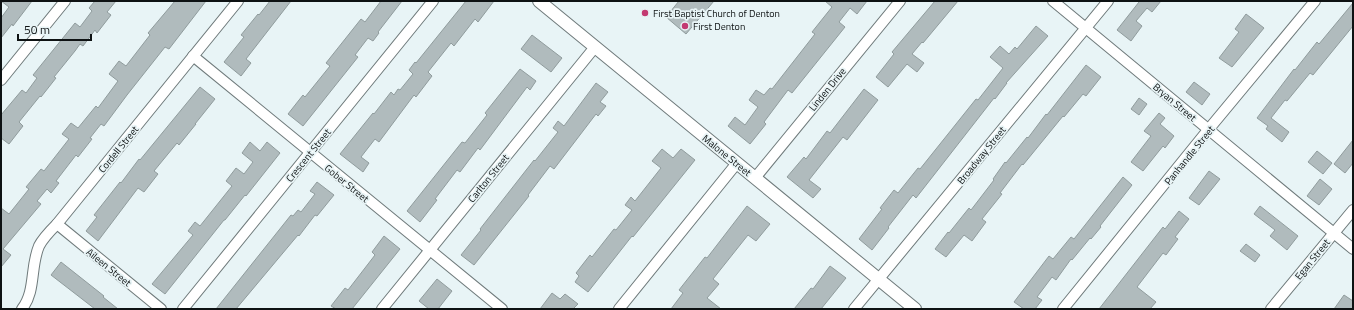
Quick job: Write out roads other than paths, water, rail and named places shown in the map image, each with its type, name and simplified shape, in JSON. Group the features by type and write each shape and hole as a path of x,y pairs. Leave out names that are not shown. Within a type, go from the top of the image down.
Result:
{"street":[{"path":"1,80 65,1"},
{"name":"Cordell Street","path":"22,309 27,303 31,291 39,246 238,1"},
{"name":"Crescent Street","path":"183,309 434,1"},
{"name":"Malone Street","path":"539,1 915,309"},
{"name":"Linden Drive","path":"755,178 900,1"},
{"name":"Bryan Street","path":"1053,1 1353,249"},
{"name":"Broadway Street","path":"854,309 1108,1"},
{"name":"Panhandle Street","path":"1063,309 1315,1"},
{"name":"Carlton Street","path":"382,309 595,47"},
{"name":"Gober Street","path":"193,56 502,309"},
{"path":"619,309 737,163"},
{"name":"Egan Street","path":"1271,309 1353,210"},
{"name":"Aileen Street","path":"57,224 161,309"}],"place":[{"name":"First Baptist Church of Denton","path":"645,13"},
{"name":"First Denton","path":"685,26"}]}
